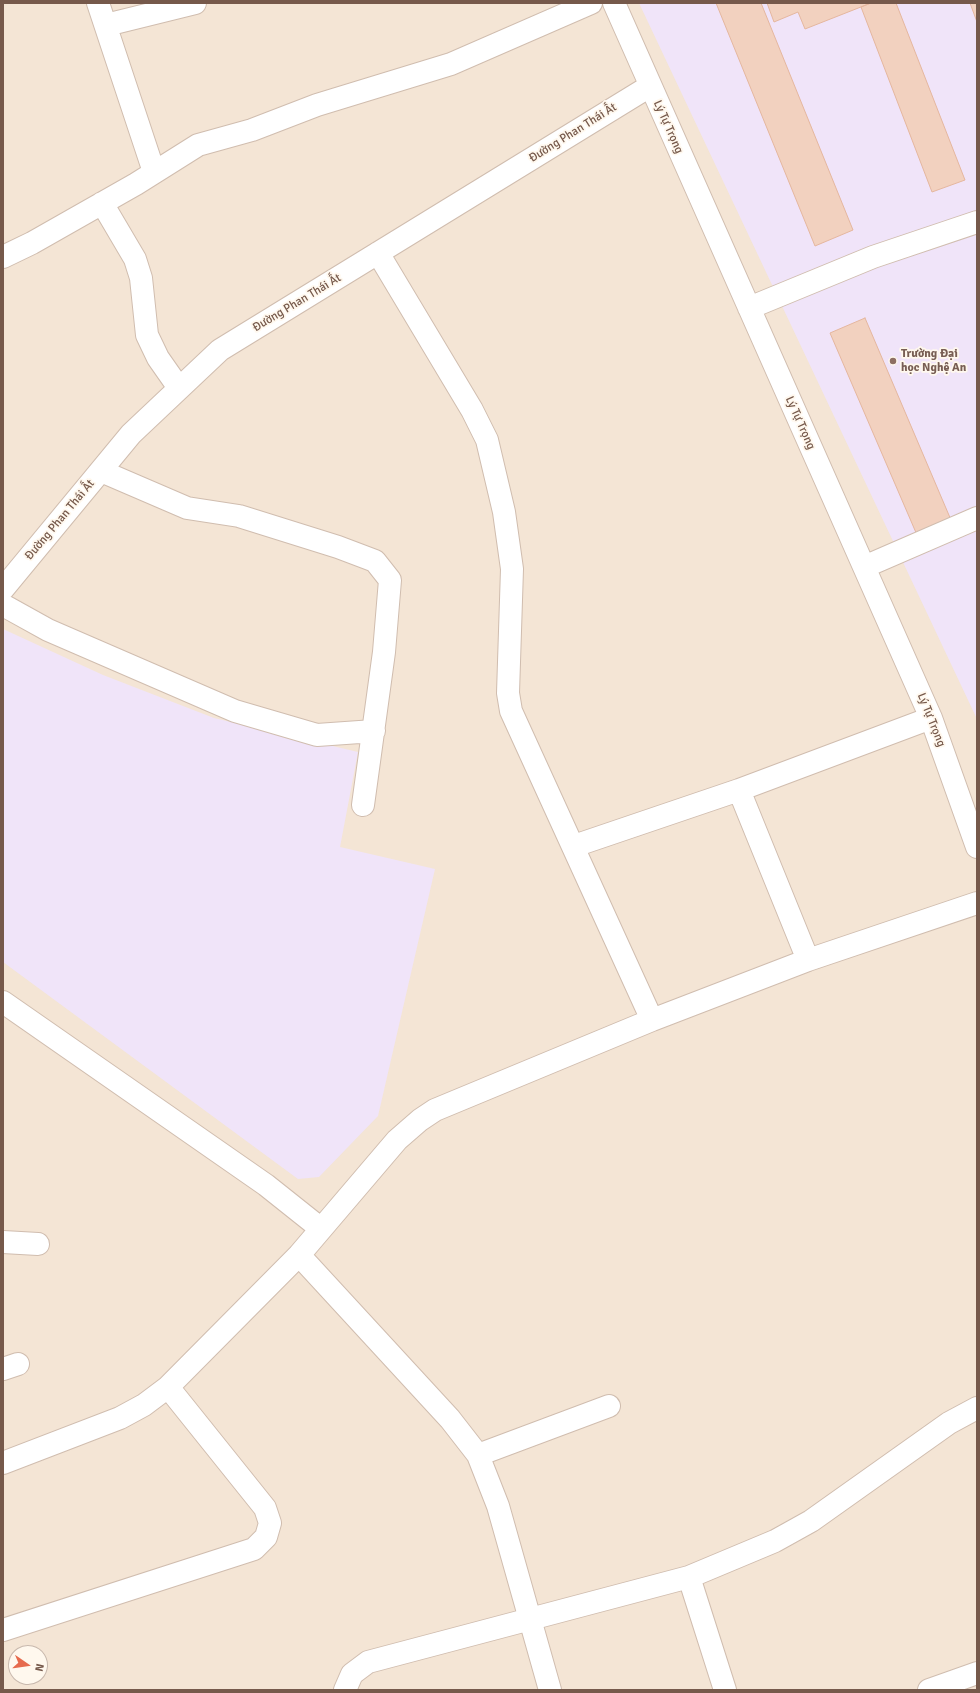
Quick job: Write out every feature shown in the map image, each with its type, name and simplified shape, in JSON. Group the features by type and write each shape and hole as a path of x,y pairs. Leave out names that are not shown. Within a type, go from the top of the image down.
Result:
{"street":[{"path":"98,3 154,172"},
{"path":"106,25 196,3"},
{"path":"3,257 102,203 198,145 252,130 317,105 451,64 591,3"},
{"name":"Lý Tự Trọng","path":"614,3 931,718 977,848"},
{"name":"Đường Phan Thái Ất","path":"3,589 131,434 220,350 650,86"},
{"path":"102,203 135,259 141,278 147,335 158,358 179,388"},
{"path":"749,308 873,257 977,222"},
{"path":"378,253 472,410 487,440 504,512 512,569 508,693 511,711 574,846 652,1020"},
{"path":"101,471 187,508 238,516 338,547 375,561 390,580 384,652 363,805"},
{"path":"864,567 977,518"},
{"path":"3,605 48,630 235,711 317,736 374,731"},
{"path":"574,846 739,790 931,718"},
{"path":"739,790 808,960"},
{"path":"3,1464 120,1418 144,1405 168,1387 299,1255 320,1228 397,1140 420,1120 435,1110 652,1020 808,960 977,903"},
{"path":"3,1002 266,1185 320,1228"},
{"path":"3,1242 38,1244"},
{"path":"299,1255 450,1419 478,1455 498,1506 550,1690"},
{"path":"3,1630 254,1549 266,1537 270,1523 265,1508 168,1387"},
{"path":"478,1455 609,1406"},
{"path":"345,1690 352,1674 368,1662 689,1577 776,1542 797,1530 949,1423 977,1408"},
{"path":"689,1577 725,1690"},
{"path":"929,1690 977,1673"}],"shaded area":[{"path":"3,3 977,3 977,1690 3,1690"},
{"name":"Trường Đại học Nghệ An","path":"639,3 977,3 977,719"},
{"path":"3,629 103,675 214,718 358,752 340,847 435,869 378,1116 319,1177 298,1179 3,962"}],"building":[{"path":"716,3 761,3 853,230 815,246"},
{"path":"767,3 871,3 805,29 798,12 774,22"},
{"path":"871,3 896,3 965,180 932,192 861,7"},
{"path":"970,3 977,3 977,22"},
{"path":"865,318 951,520 917,535 830,333"}],"place":[{"name":"Trường Đại học Nghệ An","path":"893,361"}]}
